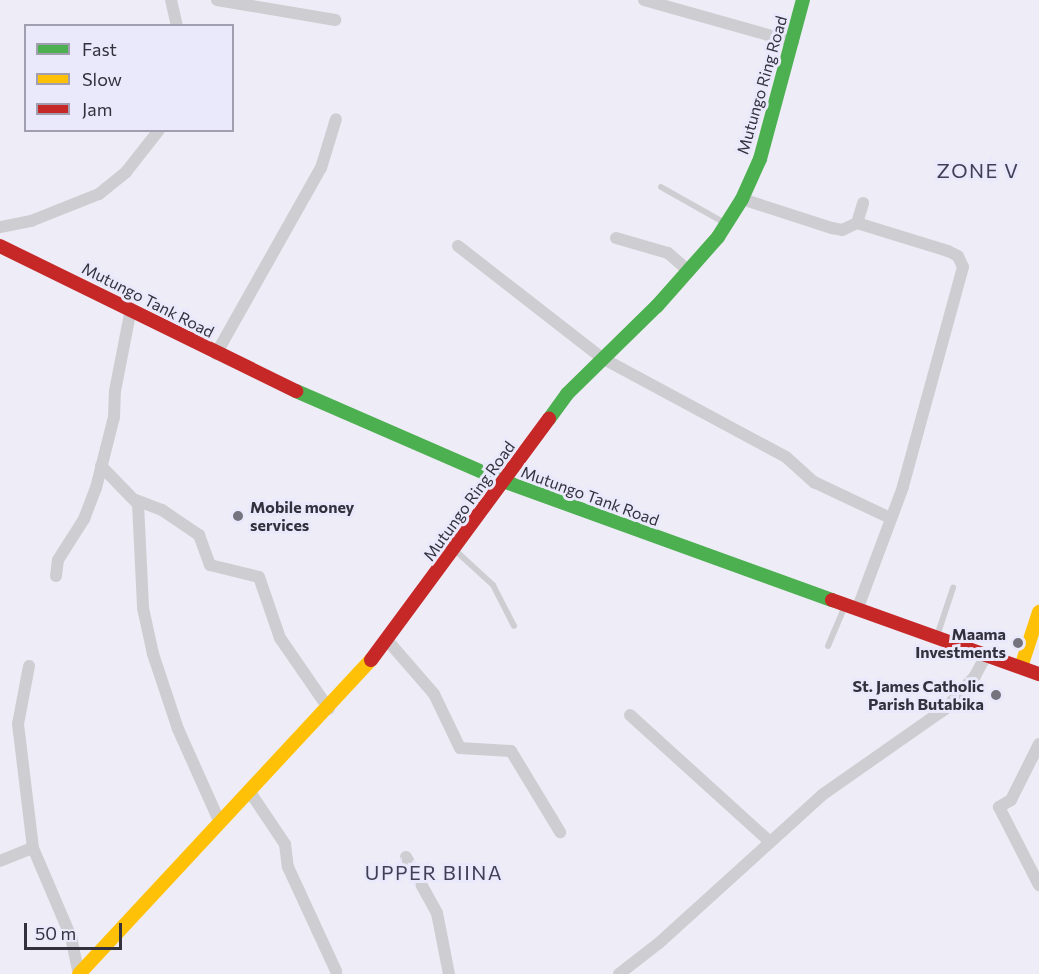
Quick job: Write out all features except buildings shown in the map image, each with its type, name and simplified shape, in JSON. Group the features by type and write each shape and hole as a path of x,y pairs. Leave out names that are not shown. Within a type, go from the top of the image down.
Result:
{"street":[{"path":"171,0 177,24"},
{"path":"217,0 335,20"},
{"path":"644,0 793,42"},
{"name":"Mutungo Ring Road","path":"79,974 329,709 388,641 567,394 689,271 726,224 742,199 773,120 803,0"},
{"path":"216,354 321,168 336,119"},
{"path":"0,227 31,221 99,194 126,172 157,132"},
{"path":"742,199 832,228 842,230 857,223 948,251 958,256 963,267 938,349 914,448 890,518 851,608"},
{"path":"857,223 863,203"},
{"path":"616,238 668,253 689,271"},
{"name":"Mutungo Tank Road","path":"0,246 131,309 216,354 406,442 503,481 1039,674"},
{"path":"458,246 602,358 786,457 814,482 890,518"},
{"path":"56,576 58,560 84,519 101,466 114,417 115,391 131,309"},
{"path":"101,466 136,500 162,510 199,535 210,565 259,577 280,638 329,709"},
{"path":"136,500 141,525 143,608 153,654 178,729 220,823"},
{"path":"1021,667 1039,612"},
{"path":"388,641 434,694 460,748 511,751 560,832"},
{"path":"619,974 659,943 822,795 938,714 964,691 986,655"},
{"path":"29,666 18,724 33,848 71,938 79,974"},
{"path":"630,715 769,841"},
{"path":"1039,744 1011,800 999,807 1039,885"},
{"path":"250,792 285,844 288,867 336,971"},
{"path":"0,861 33,848"},
{"path":"406,857 437,913 449,974"}],"lane":[{"path":"661,187 726,224"},
{"path":"454,549 493,585 514,626"},
{"path":"936,638 953,588"},
{"path":"828,646 851,608"}],"traffic: fast":[{"path":"549,419 567,394 657,306 718,237 742,199 760,159 803,0"},
{"path":"296,391 503,481 832,600"}],"traffic: slow":[{"path":"1021,667 1039,612"},
{"path":"79,974 371,660"}],"traffic: jam":[{"path":"0,246 296,391"},
{"path":"371,660 549,419"},
{"path":"832,600 1039,674"}],"place":[{"name":"Mobile money services","path":"238,516"},
{"name":"Maama Investments","path":"1018,643"},
{"name":"St. James Catholic Parish Butabika","path":"996,695"}],"district":[{"name":"ZONE V","path":"978,170"},
{"name":"UPPER BIINA","path":"434,872"}]}
